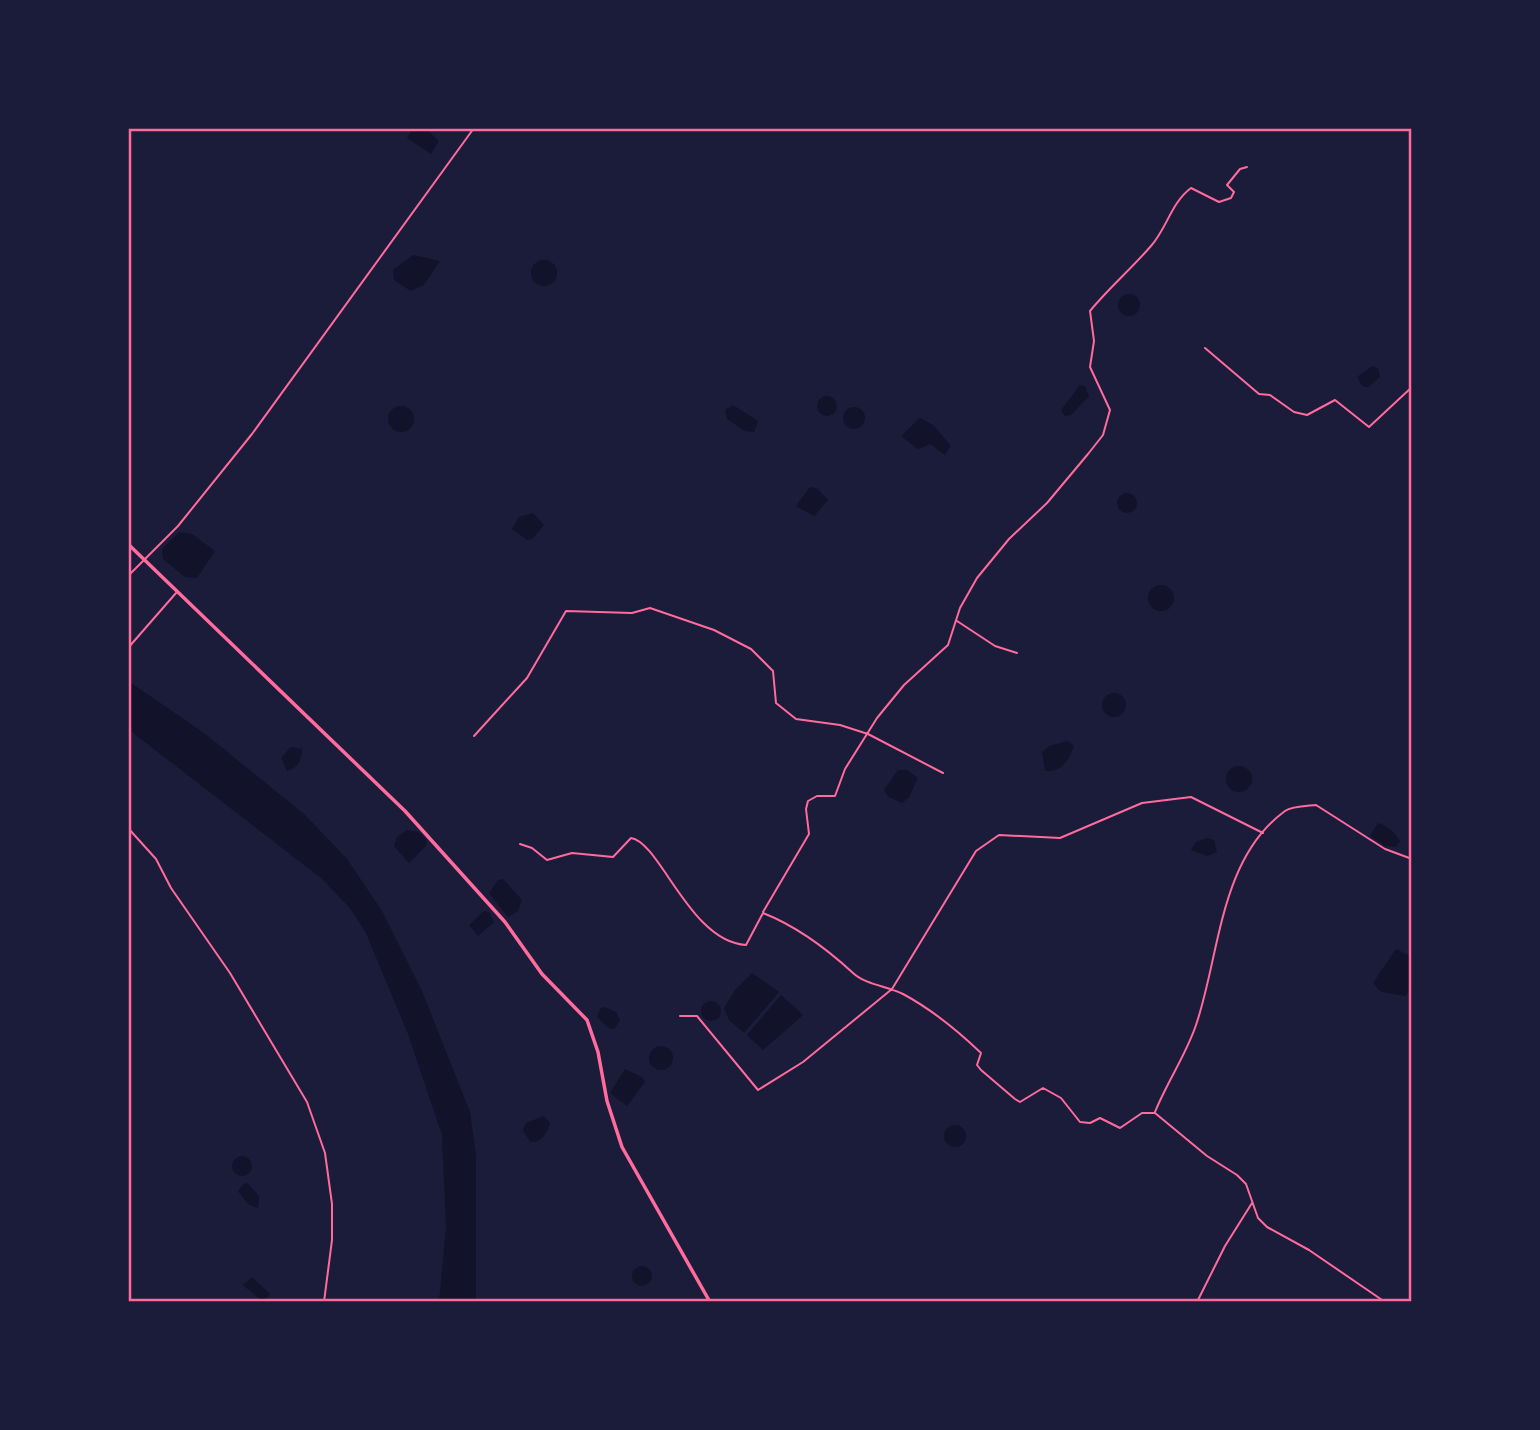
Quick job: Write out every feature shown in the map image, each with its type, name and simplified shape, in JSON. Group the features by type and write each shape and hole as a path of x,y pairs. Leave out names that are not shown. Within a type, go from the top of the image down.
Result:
{"highway":[{"path":"128,544 405,811 505,922 542,974 587,1020 598,1052 607,1101 622,1147 710,1302"}],"street":[{"path":"128,576 178,526 252,434 474,128"},
{"path":"520,844 532,848 547,860 572,853 604,858 613,857 631,838 636,839 651,853 667,878 705,924 736,944 746,945 809,834 806,809 808,801 817,796 835,796 845,769 904,685 948,645 967,593 983,570 1009,539 1047,503 1103,435 1110,410 1090,367 1094,341 1090,311 1117,279 1152,245 1181,196 1191,188 1219,202 1226,200 1234,192 1227,185 1240,169 1247,167"},
{"path":"1412,327 1412,337"},
{"path":"1205,348 1253,390 1270,395 1294,412 1307,415 1335,400 1368,427 1412,387"},
{"path":"128,648 177,592"},
{"path":"474,736 527,678 566,611 632,613 650,608 713,630 751,649 773,671 776,703 796,719 840,725 868,734 943,773"},
{"path":"956,620 995,646 1017,653"},
{"path":"680,1016 697,1016 758,1090 803,1062 892,989 976,851 999,835 1060,838 1142,803 1191,796 1263,834"},
{"path":"1155,1113 1196,1024 1236,875 1263,834 1287,809 1316,805 1385,849 1412,859"},
{"path":"128,828 156,859 171,888 230,973 307,1102 325,1153 332,1204 332,1240 324,1302"},
{"path":"763,913 816,943 853,974 892,989 935,1014 981,1053 977,1065 1020,1102 1043,1088 1061,1098 1080,1122 1090,1123 1100,1118 1120,1128 1136,1116 1155,1113 1246,1184 1258,1218 1267,1227 1309,1250 1385,1302"},
{"path":"1197,1302 1232,1234 1253,1202"}],"shaded area":[{"path":"413,128 428,131 439,141 431,154 407,138"},
{"path":"413,255 440,261 424,285 411,291 394,280 393,270"},
{"path":"544,260 553,264 557,273 553,282 544,286 535,282 531,273 535,264"},
{"path":"1129,294 1137,297 1140,305 1137,313 1129,316 1121,313 1118,305 1121,297"},
{"path":"1372,366 1378,368 1380,377 1368,387 1362,386 1357,377"},
{"path":"1080,385 1085,386 1089,396 1071,415 1065,416 1061,410"},
{"path":"823,396 831,396 837,406 831,416 823,416 817,410 817,402"},
{"path":"733,405 758,421 754,432 745,431 727,419 725,410"},
{"path":"401,406 410,410 414,419 410,428 401,432 392,428 388,419 392,410"},
{"path":"854,407 862,410 865,418 862,426 854,429 846,426 843,418 846,410"},
{"path":"920,418 933,425 951,446 945,455 930,444 918,449 901,436"},
{"path":"810,487 818,489 828,500 814,516 796,506"},
{"path":"1127,493 1134,496 1137,503 1134,510 1127,513 1120,510 1117,503 1120,496"},
{"path":"533,513 544,525 532,539 527,540 512,529 519,517"},
{"path":"179,532 192,534 215,551 197,578 185,577 163,559 162,549"},
{"path":"1161,585 1170,589 1174,598 1170,607 1161,611 1152,607 1148,598 1152,589"},
{"path":"128,681 204,733 305,815 347,859 382,911 422,991 470,1112 476,1156 476,1302 439,1302 446,1227 442,1135 408,1034 366,933 350,908 321,878 128,729"},
{"path":"1114,693 1122,697 1126,705 1122,713 1114,717 1106,713 1102,705 1106,697"},
{"path":"1068,741 1074,746 1067,761 1056,770 1045,771 1042,752 1049,746"},
{"path":"291,747 302,749 301,757 297,766 287,771 281,758"},
{"path":"1239,766 1248,770 1252,779 1248,788 1239,792 1230,788 1226,779 1230,770"},
{"path":"898,770 907,770 918,778 909,797 902,803 889,797 884,790"},
{"path":"1378,823 1398,838 1400,841 1396,847 1385,846 1370,836"},
{"path":"407,830 419,832 427,841 425,847 409,863 394,846 397,837"},
{"path":"1207,838 1214,840 1217,852 1207,856 1191,850 1196,842"},
{"path":"503,879 522,900 518,911 508,917 489,893 498,880"},
{"path":"484,911 489,912 494,922 478,936 469,925"},
{"path":"1396,949 1412,957 1412,984 1406,996 1381,992 1373,983"},
{"path":"752,973 779,992 744,1033 729,1020 724,1008 735,990"},
{"path":"781,995 803,1015 763,1050 747,1035"},
{"path":"711,1001 718,1004 721,1011 718,1018 711,1021 704,1018 701,1011 704,1004"},
{"path":"604,1007 616,1012 620,1020 615,1028 610,1029 597,1017 600,1009"},
{"path":"661,1046 670,1049 673,1058 670,1067 661,1070 652,1067 649,1058 652,1049"},
{"path":"625,1069 642,1077 645,1082 627,1106 610,1093"},
{"path":"544,1116 550,1123 546,1134 538,1141 530,1142 523,1130 526,1123"},
{"path":"955,1125 963,1128 966,1136 963,1144 955,1147 947,1144 944,1136 947,1128"},
{"path":"238,1156 246,1156 252,1166 246,1176 238,1176 232,1170 232,1162"},
{"path":"246,1182 259,1196 258,1208 248,1204 238,1191"},
{"path":"642,1266 649,1269 652,1276 649,1283 642,1286 635,1283 632,1276 635,1269"},
{"path":"252,1277 270,1294 263,1302 243,1285"}]}
